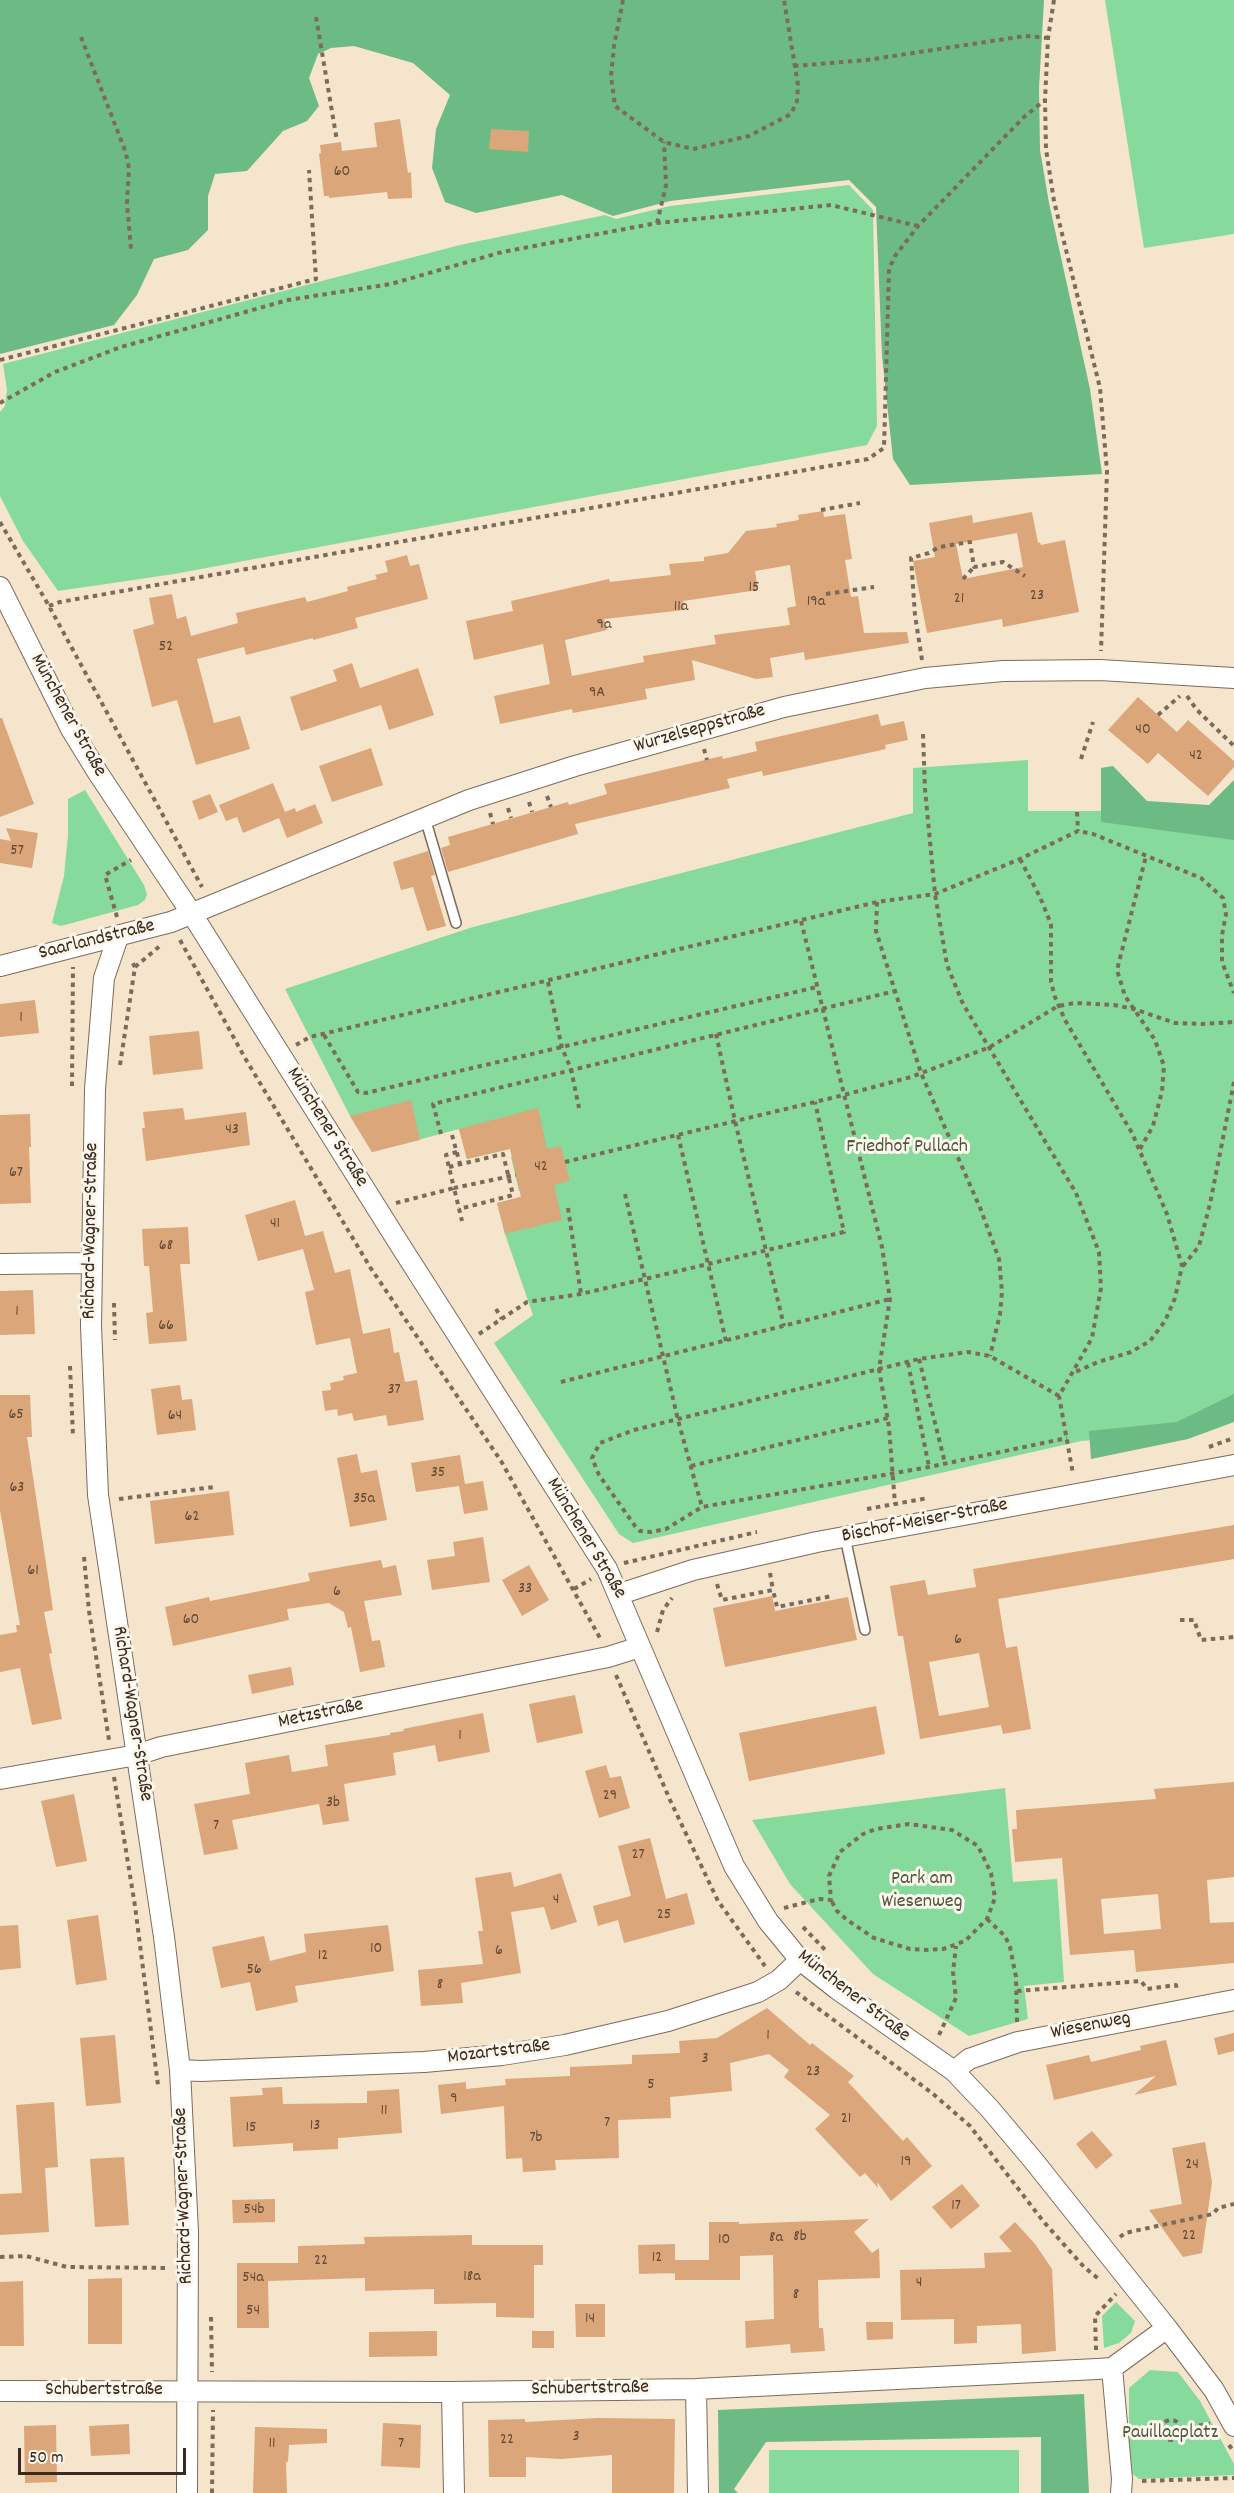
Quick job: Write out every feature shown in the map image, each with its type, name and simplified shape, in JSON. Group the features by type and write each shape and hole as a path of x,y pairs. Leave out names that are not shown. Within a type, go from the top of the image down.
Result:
{"street":[{"name":"Münchener Straße","path":"0,587 75,736 98,773 192,914 592,1545 626,1591 734,1866 768,1922 800,1960 837,1989 962,2065 1033,2160 1214,2390 1225,2425"},
{"name":"Wurzelseppstraße","path":"192,914 470,800 575,766 784,707 925,678 1003,671 1100,670 1234,678"},
{"name":"Saarlandstraße","path":"0,966 118,928 171,922 192,914"},
{"name":"Richard-Wagner-Straße","path":"118,928 104,978 96,1075 91,1326 98,1495 164,1937 180,2070 187,2190 187,2493"},
{"path":"0,1264 91,1263"},
{"name":"Bischof-Meiser-Straße","path":"626,1591 693,1570 845,1537 1234,1465"},
{"name":"Metzstraße","path":"0,1779 137,1755 161,1747 596,1659 647,1645"},
{"name":"Mozartstraße","path":"180,2070 424,2062 502,2055 565,2044 668,2020 758,1992 779,1980 800,1960"},
{"name":"Wiesenweg","path":"962,2065 1018,2042 1234,2000"},
{"path":"1121,2486 1104,2368 1167,2328"},
{"name":"Schubertstraße","path":"0,2391 452,2392 696,2389 1104,2368"},
{"path":"696,2389 698,2493"},
{"path":"452,2392 454,2493"}],"lane":[{"path":"425,818 456,923"},
{"path":"845,1537 865,1630"}],"path":[{"path":"623,0 611,76 615,106 664,142 693,149 749,136 791,114 797,101 798,85 784,0"},
{"path":"1054,0 1048,38 1045,100 1046,149 1054,201 1100,388 1107,471 1100,670"},
{"path":"316,17 337,141"},
{"path":"794,66 867,60 1025,36 1048,38"},
{"path":"81,37 126,153 129,169 127,203 131,249"},
{"path":"49,606 60,602 868,459 884,448 889,269 894,256 918,226 1024,117 1045,100"},
{"path":"657,223 666,185 664,142"},
{"path":"0,360 316,279 309,170"},
{"path":"0,403 55,372 121,347 288,300 391,284 502,252 657,223 831,205 918,226"},
{"path":"821,510 860,503"},
{"path":"0,522 49,606 212,905"},
{"path":"925,678 915,615 911,558 929,553 939,547 970,542 974,567"},
{"path":"963,579 974,567 1004,562 1025,576"},
{"path":"826,594 874,587"},
{"path":"1158,715 1184,692 1197,710 1234,746"},
{"path":"1082,759 1093,722"},
{"path":"922,734 935,894 946,965 963,1004 1076,1193 1099,1252 1101,1288 1092,1338 1059,1396 1073,1474"},
{"path":"1077,812 1078,831"},
{"path":"295,1046 310,1037 877,902 935,894 1020,859 1078,831 1093,834 1201,878 1223,898 1226,914 1222,935 1222,962 1234,993"},
{"path":"1140,1149 1153,1126 1162,1090 1164,1066 1155,1040 1125,996 1117,970 1146,856"},
{"path":"118,928 105,875 132,859"},
{"path":"1020,859 1051,924 1051,982 1058,1006 1140,1149 1167,1214 1182,1266"},
{"path":"877,902 876,932 921,1073 981,1210 999,1259 1002,1292 1000,1314 990,1356"},
{"path":"801,921 882,1247 890,1299 879,1369 888,1418 895,1504"},
{"path":"548,982 562,1048 571,1069 579,1108"},
{"path":"324,1035 358,1092 366,1093 817,987"},
{"path":"441,1134 433,1104 895,991"},
{"path":"565,1162 844,1095 921,1073 990,1047 1058,1006 1075,1004 1134,1008 1175,1023 1234,1022"},
{"path":"716,1034 784,1326"},
{"path":"1072,1373 1131,1352 1150,1341 1165,1321 1175,1298 1182,1266 1198,1246 1210,1204 1234,1083"},
{"path":"479,1334 527,1302 581,1294 844,1232 815,1102"},
{"path":"678,1134 726,1341"},
{"path":"453,1135 460,1164"},
{"path":"457,1152 446,1155 462,1221"},
{"path":"449,1167 503,1154 513,1195 459,1209"},
{"path":"396,1203 516,1175"},
{"path":"625,1194 678,1420 702,1508"},
{"path":"568,1208 581,1294"},
{"path":"561,1382 890,1299"},
{"path":"496,1309 502,1319"},
{"path":"1059,1396 990,1356 968,1352 919,1359 626,1433 600,1443 592,1458 594,1465 640,1531 651,1532 666,1529 702,1508 945,1464 1067,1438"},
{"path":"919,1359 945,1464"},
{"path":"908,1363 929,1467"},
{"path":"691,1466 888,1418"},
{"path":"125,1498 214,1487"},
{"path":"620,1564 626,1591"},
{"path":"712,1566 722,1600 773,1590 777,1607 832,1596"},
{"path":"647,1645 663,1610 693,1570"},
{"path":"1180,1620 1194,1620 1201,1640 1234,1637"},
{"path":"923,1824 952,1830 966,1836 978,1846 985,1858 994,1884 995,1898 987,1919 977,1930 956,1945 926,1950 892,1945 860,1930 837,1911 831,1900 829,1876 840,1852 850,1842 876,1829 893,1825 923,1824"},
{"path":"784,1908 819,1899 831,1900"},
{"path":"779,1900 793,1917"},
{"path":"987,1919 1005,1935 1011,1947 1015,1963 1018,2042"},
{"path":"801,1925 829,1954"},
{"path":"956,1945 953,1972 956,1998 937,2035 962,2065"},
{"path":"1017,1991 1141,1981 1147,1989"},
{"path":"1120,2237 1125,2233 1213,2214 1218,2208 1234,2204"},
{"path":"0,2257 26,2256 67,2267 188,2268"},
{"path":"1104,2368 1095,2316 1117,2294"},
{"path":"1169,2420 1178,2422 1180,2428 1180,2434 1172,2440 1166,2439 1161,2431 1162,2425 1169,2420"},
{"path":"1180,2428 1225,2425"},
{"path":"1121,2486 1137,2481 1234,2478"}],"green space":[{"path":"0,0 1044,0 1039,88 1040,150 1049,203 1090,389 1102,474 910,485 893,459 882,356 876,207 849,180 670,201 613,216 562,195 476,213 445,202 432,168 436,129 450,95 413,63 354,46 331,48 318,54 309,78 319,106 307,121 283,131 247,171 215,174 208,196 208,230 188,250 154,259 137,295 114,325 0,354"},
{"path":"1105,0 1234,0 1234,234 1144,248"},
{"path":"849,185 873,210 877,426 867,445 174,574 58,591 23,541 0,496 0,412 5,406 7,390 3,364 460,245 605,215 616,219 670,206"},
{"name":"Friedhof Pullach","path":"1028,760 1028,811 1107,811 1234,818 1234,1414 1175,1433 1081,1441 633,1543 619,1534 494,1343 533,1315 505,1234 497,1203 524,1196 523,1190 519,1191 511,1157 515,1156 513,1148 467,1159 459,1129 372,1152 350,1116 285,989 473,927 913,813 913,768"},
{"path":"1113,766 1147,801 1209,805 1234,780 1234,840 1101,822 1101,768"},
{"path":"85,790 144,885 147,894 145,900 138,905 61,926 52,923 64,876 68,835 68,799"},
{"path":"1234,1394 1234,1422 1188,1439 1091,1459 1089,1431 1177,1422"},
{"name":"Park am Wiesenweg","path":"1005,1788 1013,1882 1057,1879 1064,1982 1024,1986 1028,2019 969,2036 873,1974 790,1884 752,1820"},
{"path":"1116,2302 1135,2321 1131,2333 1119,2343 1104,2348 1102,2316"},
{"name":"Pauillacplatz","path":"1150,2370 1178,2372 1200,2401 1234,2464 1234,2475 1139,2479 1129,2471 1129,2388"},
{"path":"1084,2394 1089,2493 1041,2493 1041,2437 766,2442 734,2489 738,2493 719,2493 718,2410"},
{"path":"769,2450 1019,2450 1019,2493 769,2493"}],"building":[{"path":"400,119 408,173 411,172 412,198 388,199 387,192 329,198 329,196 324,196 320,145 341,142 342,151 377,147 374,123"},
{"path":"491,129 529,131 528,152 489,149"},
{"path":"823,511 824,517 845,514 852,559 845,560 851,597 858,596 864,633 907,632 909,643 805,660 804,652 770,658 773,677 756,679 692,660 695,680 645,689 647,699 573,713 572,709 500,724 494,696 550,684 543,644 474,660 466,621 513,611 511,601 609,579 610,582 671,575 669,564 704,561 704,557 728,553 746,531 777,527 776,524 799,520 798,515","holes":["790,565 796,606 787,608 790,625 714,635 716,644 643,656 644,662 572,676 565,640 607,630 604,619 684,610 683,601 758,590 755,571"]},
{"path":"1032,512 1038,543 1040,542 1041,545 1065,540 1079,612 1003,627 1002,619 927,633 913,561 935,557 929,523 972,515 973,523","holes":["1017,533 1023,567 963,579 956,544"]},
{"path":"407,555 410,566 419,564 428,599 355,618 358,628 313,640 313,638 246,655 244,647 197,659 214,723 240,716 250,749 196,765 177,700 152,707 133,630 154,624 149,598 172,594 177,619 186,616 191,636 238,623 236,613 305,597 307,602 348,591 347,587 377,579 375,575 388,572 385,561"},
{"path":"352,663 360,688 418,668 434,715 389,730 381,705 301,731 290,697 337,681 333,670"},
{"path":"1138,697 1177,732 1188,720 1234,761 1234,767 1208,796 1158,753 1148,764 1108,730"},
{"path":"878,714 881,726 904,721 908,740 885,745 886,749 763,776 762,771 727,779 730,788 575,824 578,834 448,872 441,848 450,845 448,837 568,802 569,805 607,794 604,784 722,756 723,759 757,751 755,742"},
{"path":"0,718 2,718 34,804 0,817"},
{"path":"371,748 383,785 332,802 319,766"},
{"path":"273,783 285,812 295,808 296,812 315,804 323,823 287,838 279,818 243,833 237,817 226,821 219,805"},
{"path":"210,794 218,812 199,820 192,801"},
{"path":"6,828 38,833 32,868 0,863 0,839 11,841"},
{"path":"428,851 435,875 431,876 446,926 427,931 413,887 401,890 393,862"},
{"path":"35,1000 39,1033 0,1037 0,1004"},
{"path":"199,1031 203,1069 153,1075 149,1036"},
{"path":"411,1100 420,1140 372,1152 350,1116"},
{"path":"183,1108 185,1120 246,1112 250,1145 146,1161 142,1128 145,1128 143,1112"},
{"path":"538,1108 547,1149 561,1146 570,1181 554,1185 562,1220 505,1234 497,1203 521,1197 510,1149 467,1159 459,1129"},
{"path":"30,1114 31,1203 0,1204 0,1115"},
{"path":"295,1200 305,1236 323,1231 335,1273 350,1269 363,1334 390,1328 394,1353 399,1352 405,1382 417,1380 424,1420 388,1426 386,1415 354,1421 352,1413 338,1416 337,1409 325,1411 322,1391 331,1390 330,1383 344,1380 343,1376 357,1373 350,1338 316,1345 305,1292 314,1290 303,1249 258,1261 245,1215"},
{"path":"188,1227 190,1264 180,1264 187,1341 149,1344 146,1313 153,1312 149,1266 144,1266 142,1229"},
{"path":"33,1290 35,1334 0,1335 0,1291"},
{"path":"180,1385 182,1400 192,1399 196,1430 157,1435 151,1389"},
{"path":"0,1395 30,1395 32,1437 27,1437 53,1610 44,1612 52,1653 49,1654 62,1719 32,1725 20,1668 0,1672 0,1635 17,1632 16,1625 20,1625 0,1510"},
{"path":"357,1454 361,1473 377,1470 387,1520 350,1527 337,1458"},
{"path":"460,1455 465,1484 483,1481 488,1510 464,1514 459,1486 416,1492 411,1463"},
{"path":"229,1491 234,1535 155,1544 150,1501"},
{"path":"1234,1525 1234,1559 998,1599 1006,1648 1017,1646 1031,1729 1003,1734 1001,1725 920,1739 903,1636 898,1636 890,1586 925,1580 928,1595 976,1587 973,1569","holes":["979,1653 989,1707 939,1716 929,1662"]},
{"path":"483,1537 490,1582 432,1590 427,1560 455,1556 453,1542"},
{"path":"381,1560 383,1568 396,1565 402,1595 364,1601 372,1641 380,1640 385,1667 360,1672 351,1627 348,1628 344,1612 329,1603 287,1609 289,1620 173,1646 165,1607 209,1597 210,1601 310,1581 308,1573"},
{"path":"529,1565 549,1600 522,1616 502,1580"},
{"path":"772,1596 775,1611 848,1597 857,1640 725,1667 713,1608"},
{"path":"291,1667 294,1685 252,1694 248,1675"},
{"path":"575,1695 583,1733 537,1743 529,1704"},
{"path":"876,1706 885,1754 749,1781 739,1733"},
{"path":"483,1713 490,1752 438,1762 435,1745 393,1753 396,1775 344,1784 349,1821 323,1825 319,1804 232,1820 238,1849 204,1855 194,1804 250,1794 245,1763 289,1755 292,1772 328,1766 325,1745 390,1735 390,1733 404,1731 403,1729"},
{"path":"606,1765 610,1778 621,1776 630,1808 599,1818 585,1771"},
{"path":"1234,1782 1234,1877 1207,1880 1210,1923 1234,1922 1234,1963 1136,1972 1134,1950 1070,1955 1062,1858 1015,1862 1012,1829 1017,1829 1016,1810 1156,1799 1154,1789","holes":["1158,1894 1161,1929 1104,1934 1101,1899"]},
{"path":"74,1794 87,1861 56,1867 41,1801"},
{"path":"650,1838 666,1899 687,1893 695,1924 624,1943 618,1920 598,1926 593,1906 631,1896 618,1846"},
{"path":"511,1872 514,1887 561,1873 577,1922 551,1930 544,1907 511,1912 521,1973 461,1983 463,2003 421,2006 418,1970 483,1964 478,1931 483,1931 475,1878"},
{"path":"98,1915 107,1980 76,1985 67,1920"},
{"path":"18,1925 21,1968 0,1970 0,1926"},
{"path":"388,1925 394,1971 295,1986 298,2002 256,2011 250,1982 221,1988 212,1947 264,1936 270,1961 306,1952 304,1934"},
{"path":"767,2008 810,2045 812,2043 854,2076 848,2082 903,2141 907,2137 932,2166 891,2201 877,2182 878,2188 865,2173 860,2177 815,2129 830,2115 784,2077 789,2070 769,2054 730,2063 732,2091 670,2097 671,2118 618,2120 619,2158 555,2160 556,2170 523,2172 522,2158 506,2159 504,2106 441,2114 438,2085 466,2082 466,2089 506,2085 505,2079 570,2076 570,2067 632,2064 632,2055 680,2053 679,2041 717,2038"},
{"path":"1234,2033 1234,2051 1218,2055 1214,2038"},
{"path":"115,2035 121,2103 86,2106 80,2038"},
{"path":"1166,2040 1177,2085 1134,2095 1156,2076 1054,2100 1046,2065 1089,2055 1091,2062 1141,2050 1140,2046"},
{"path":"282,2087 283,2104 367,2103 367,2091 399,2089 402,2133 338,2138 338,2149 293,2151 293,2143 233,2147 230,2097 263,2095 262,2088"},
{"path":"54,2102 58,2167 45,2168 49,2232 0,2235 0,2194 22,2193 16,2105"},
{"path":"1092,2131 1113,2155 1096,2169 1076,2144"},
{"path":"1205,2142 1212,2182 1202,2253 1183,2257 1149,2210 1182,2204 1172,2148"},
{"path":"124,2157 129,2225 95,2227 90,2159"},
{"path":"962,2184 980,2206 951,2229 932,2207"},
{"path":"275,2199 275,2222 233,2223 232,2200"},
{"path":"869,2219 854,2232 872,2253 879,2248 880,2278 818,2280 819,2328 823,2328 825,2351 791,2353 790,2344 746,2348 745,2321 774,2319 773,2255 740,2256 740,2280 675,2280 675,2260 709,2260 709,2222 739,2222 739,2224"},
{"path":"1015,2222 1035,2244 1052,2269 1056,2351 1022,2354 1021,2324 977,2326 977,2343 954,2344 954,2319 901,2320 900,2270 985,2268 984,2253 1012,2252 999,2237"},
{"path":"472,2235 472,2245 543,2245 543,2265 534,2265 534,2318 496,2317 496,2303 434,2304 434,2289 365,2291 365,2278 268,2281 269,2328 237,2328 237,2263 298,2263 298,2246 365,2244 364,2237"},
{"path":"675,2244 675,2273 639,2274 638,2245"},
{"path":"122,2278 122,2344 88,2344 88,2279"},
{"path":"23,2281 24,2346 0,2346 0,2282"},
{"path":"575,2304 605,2304 605,2337 576,2337"},
{"path":"866,2322 893,2322 893,2339 867,2340"},
{"path":"437,2331 437,2356 369,2357 369,2332"},
{"path":"532,2331 554,2331 554,2348 532,2348"},
{"path":"598,2418 675,2419 674,2493 612,2493 612,2455 561,2459 526,2457 526,2477 489,2477 488,2420 525,2419 525,2422"},
{"path":"383,2423 421,2425 420,2468 381,2466"},
{"path":"129,2424 130,2454 91,2456 89,2426"},
{"path":"56,2425 57,2482 25,2483 24,2426"},
{"path":"255,2427 327,2429 327,2443 289,2445 288,2462 286,2462 287,2493 253,2493"}]}
